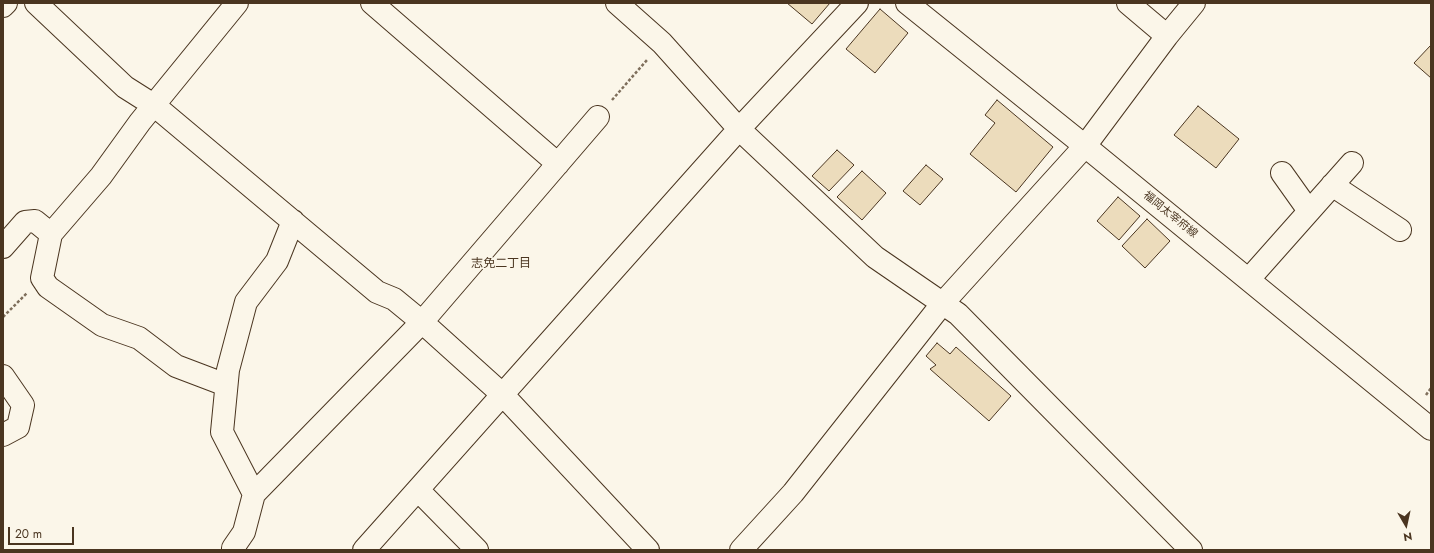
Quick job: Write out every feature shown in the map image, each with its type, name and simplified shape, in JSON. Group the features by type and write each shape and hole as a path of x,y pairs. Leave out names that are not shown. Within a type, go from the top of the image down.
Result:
{"street":[{"path":"3,6 6,3"},
{"path":"36,3 125,87 155,106 377,292 394,299 422,322 503,395 648,550"},
{"path":"226,385 176,366 139,338 102,325 48,288 42,278 52,234 101,176 140,122 155,106 237,3"},
{"path":"372,3 558,164"},
{"path":"617,3 662,43 739,129 875,257 958,314 1191,550"},
{"path":"364,550 739,129 857,3"},
{"name":"福岡太宰府線","path":"907,3 1085,146 1431,429"},
{"path":"1128,3 1167,36"},
{"path":"741,550 793,493 942,304 1085,146 1167,36 1194,3"},
{"path":"233,549 244,532 254,494 422,322 598,117"},
{"path":"1249,280 1352,163"},
{"path":"1282,174 1309,211"},
{"path":"1332,185 1400,230"},
{"path":"3,248 25,222 35,221 52,234"},
{"path":"254,494 222,432 228,370 246,302 277,261 293,221"},
{"path":"3,376 23,405 18,427 3,435"},
{"path":"418,490 477,550"}],"path":[{"path":"598,117 662,43"},
{"path":"3,317 42,278"}],"building":[{"path":"787,3 830,3 812,24"},
{"path":"880,9 908,33 875,73 846,49"},
{"path":"1431,45 1431,78 1414,63"},
{"path":"997,100 1053,147 1016,192 970,154 995,123 985,115"},
{"path":"1198,106 1239,139 1216,168 1174,135"},
{"path":"837,150 854,165 829,191 812,176"},
{"path":"926,165 943,179 920,205 903,191"},
{"path":"862,171 886,193 862,220 837,197"},
{"path":"1118,197 1140,216 1119,240 1097,221"},
{"path":"1147,219 1170,241 1145,268 1122,246"},
{"path":"937,343 950,354 956,347 1011,396 989,421 930,369 936,365 926,356"}],"district":[{"name":"志免二丁目","path":"501,264"}]}
